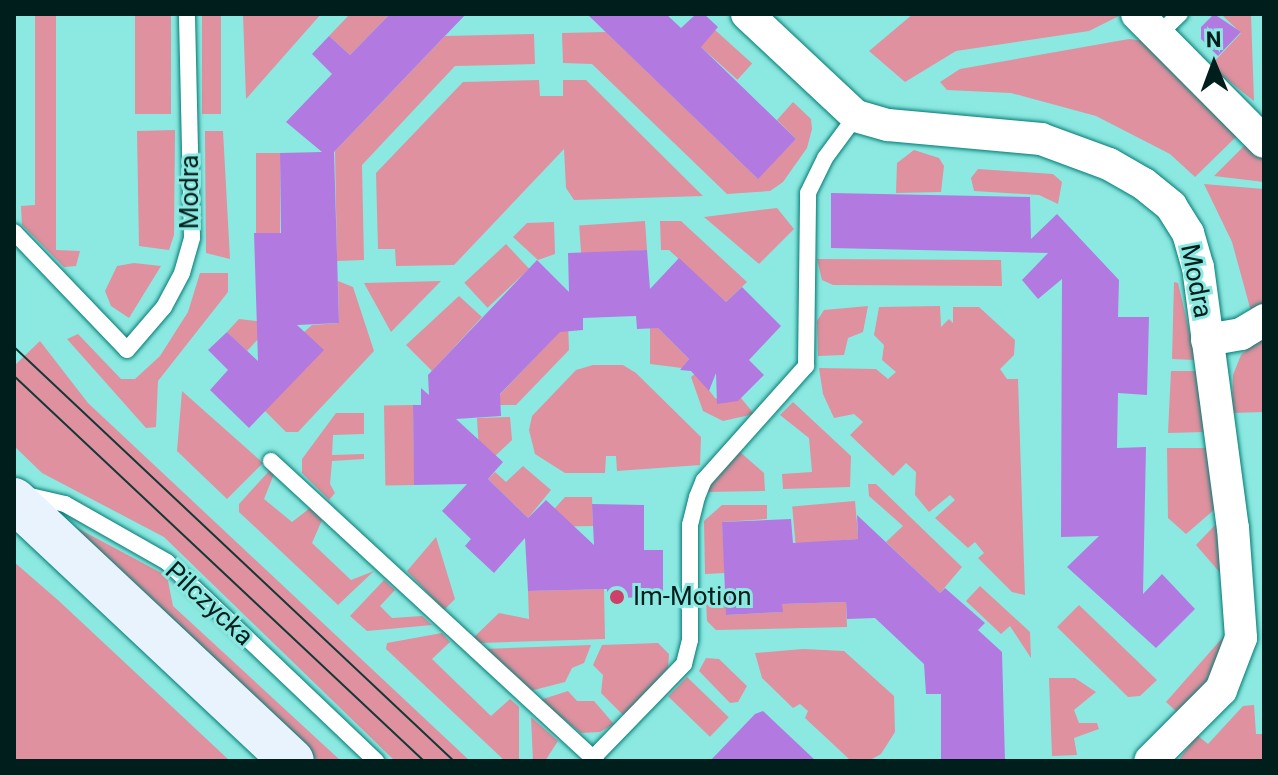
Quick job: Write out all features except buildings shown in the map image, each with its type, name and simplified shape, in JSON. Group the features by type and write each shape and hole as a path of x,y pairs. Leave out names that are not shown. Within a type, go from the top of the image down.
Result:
{"street":[{"name":"Modra","path":"747,14 856,116 888,125 1041,139 1109,164 1144,184 1171,206 1188,233 1198,267 1233,528 1241,638 1221,690 1152,760"},
{"path":"1159,21 1264,142"},
{"path":"1207,340 1241,334 1264,320"},
{"path":"14,500 292,761"}],"lane":[{"name":"Modra","path":"14,232 127,350 164,307 182,273 192,237 187,14"},
{"path":"271,461 594,759 684,664 690,640 690,525 704,480 804,371 809,354 808,193 825,158 856,116"},
{"name":"Pilczycka","path":"14,492 65,504 167,562 376,761"}],"shaded area":[{"path":"35,14 56,14 56,250 80,251 76,266 64,267 22,225 21,206 35,205"},
{"path":"135,14 171,14 171,114 135,114"},
{"path":"202,14 221,14 221,114 202,114"},
{"path":"243,14 321,14 246,99"},
{"path":"350,14 390,14 350,55 329,36"},
{"path":"913,14 1119,16 1089,31 956,51 905,82 869,51"},
{"path":"1221,14 1251,14 1254,101 1210,66 1241,33"},
{"path":"715,30 752,63 737,80 700,46"},
{"path":"606,32 757,178 796,139 777,120 793,102 811,119 807,148 783,182 770,191 727,194 592,64 563,63 562,33"},
{"path":"534,34 535,64 455,66 362,165 364,260 337,261 335,151 445,36"},
{"path":"1129,39 1145,41 1239,134 1195,177 1170,154 1096,116 1011,93 947,90 940,82 960,69"},
{"path":"539,80 540,96 563,96 563,80 586,80 703,196 574,200 566,188 564,149 454,265 396,266 395,249 378,249 376,173 463,82"},
{"path":"175,130 174,235 169,250 139,246 137,131"},
{"path":"205,131 223,131 230,259 206,253"},
{"path":"1247,143 1264,159 1264,182 1214,176"},
{"path":"914,150 939,158 944,166 941,192 896,193 897,163"},
{"path":"256,153 280,153 280,233 256,233"},
{"path":"978,169 1053,174 1062,182 1058,204 1039,195 974,191 971,178"},
{"path":"1204,184 1264,189 1264,303 1252,315 1232,242"},
{"path":"777,208 794,229 759,264 704,217"},
{"path":"645,221 647,250 581,255 579,226"},
{"path":"660,221 681,221 747,282 726,302 669,250 661,250"},
{"path":"554,222 555,254 538,260 513,237 527,223"},
{"path":"506,244 529,269 488,308 464,283"},
{"path":"817,259 1001,260 1002,286 833,285 822,280"},
{"path":"134,263 161,266 129,318 111,306 105,291 117,266"},
{"path":"200,273 228,273 228,292 158,381 156,427 146,428 67,339 78,334 121,379 135,379 160,356 188,312"},
{"path":"338,281 353,287 374,351 298,432 286,432 265,411 304,332 312,325 339,323"},
{"path":"441,281 391,332 364,283"},
{"path":"1174,282 1178,283 1196,360 1172,359"},
{"path":"459,296 482,317 432,371 406,345"},
{"path":"868,306 863,332 848,338 844,355 818,356 817,321 824,310"},
{"path":"940,306 941,327 949,319 953,323 953,307 979,307 1015,340 1014,355 1000,369 1007,379 1018,379 1025,595 1012,592 978,558 984,553 975,542 968,548 935,518 955,500 950,495 929,512 915,495 916,472 906,463 893,476 850,435 863,422 854,414 834,418 823,394 819,368 876,369 888,379 896,372 882,360 884,345 874,335 879,307"},
{"path":"239,319 273,323 247,351 227,332"},
{"path":"650,320 689,359 682,368 650,364"},
{"path":"568,323 569,350 516,405 490,405"},
{"path":"1264,333 1264,412 1232,413 1233,375 1241,355"},
{"path":"40,341 88,403 470,761 395,761 164,537 42,473 14,446 14,366"},
{"path":"593,365 623,365 636,373 701,437 700,465 617,471 616,456 606,456 605,473 565,473 535,454 529,430 532,416 576,370"},
{"path":"1171,371 1197,371 1205,432 1168,433"},
{"path":"696,373 715,398 728,402 741,398 754,414 723,421 703,411 691,377"},
{"path":"182,391 263,463 227,499 177,451"},
{"path":"793,402 851,456 850,487 783,489 782,474 812,472 809,438 780,415"},
{"path":"413,405 414,485 385,485 384,406"},
{"path":"336,413 364,413 364,434 333,435 332,455 364,454 364,459 332,461 330,484 335,493 329,500 302,473 302,459"},
{"path":"510,417 512,440 480,470 477,418"},
{"path":"1167,448 1207,448 1215,509 1186,534 1168,518"},
{"path":"740,452 764,473 765,491 705,492"},
{"path":"523,466 551,490 528,518 488,479 495,472 506,482"},
{"path":"270,470 274,474 264,499 292,522 310,508 322,520 312,543 351,580 374,571 338,605 239,512 239,504"},
{"path":"868,484 876,484 962,567 940,593 886,542 903,526 869,496"},
{"path":"565,497 592,497 593,526 538,527"},
{"path":"855,501 858,539 796,544 792,506"},
{"path":"722,505 767,505 767,519 722,522 725,573 705,574 704,521"},
{"path":"64,521 167,576 173,606 341,761 318,761"},
{"path":"1216,524 1222,575 1196,545"},
{"path":"436,537 455,599 444,610 407,571"},
{"path":"14,562 59,601 230,761 14,761"},
{"path":"384,580 395,590 380,606 392,618 422,616 432,625 367,631 350,616"},
{"path":"980,586 1030,632 1031,658 1010,626 1001,634 966,601"},
{"path":"604,589 605,639 480,643 473,638 499,613 529,619 528,591"},
{"path":"726,600 727,615 782,612 782,604 846,602 847,627 716,630 707,621 706,601"},
{"path":"1079,605 1157,680 1140,696 1128,697 1057,627"},
{"path":"442,633 450,642 432,659 491,716 510,699 519,707 519,761 505,761 386,649 387,643"},
{"path":"1224,636 1219,660 1201,693 1178,713 1166,702"},
{"path":"658,643 669,654 668,668 624,716 601,693 603,675 593,665 602,645"},
{"path":"591,645 584,663 572,668 565,682 530,691 484,649"},
{"path":"803,649 844,651 894,696 895,732 881,754 870,760 849,759 805,718 808,711 800,704 793,708 762,678 755,653"},
{"path":"706,658 719,659 747,686 738,702 730,703 699,671"},
{"path":"687,677 729,717 710,737 668,696"},
{"path":"1049,678 1075,678 1096,692 1074,710 1079,723 1097,723 1099,729 1074,738 1077,755 1052,756"},
{"path":"568,691 577,701 594,701 614,724 600,732 581,733 540,700"},
{"path":"1254,705 1256,734 1264,734 1264,761 1178,761 1197,735 1208,744 1243,706"},
{"path":"531,717 558,741 545,761 533,761"}],"tram line":[{"path":"14,347 454,761"},
{"path":"14,376 424,761"}],"place":[{"name":"Im-Motion","path":"617,597"}]}
